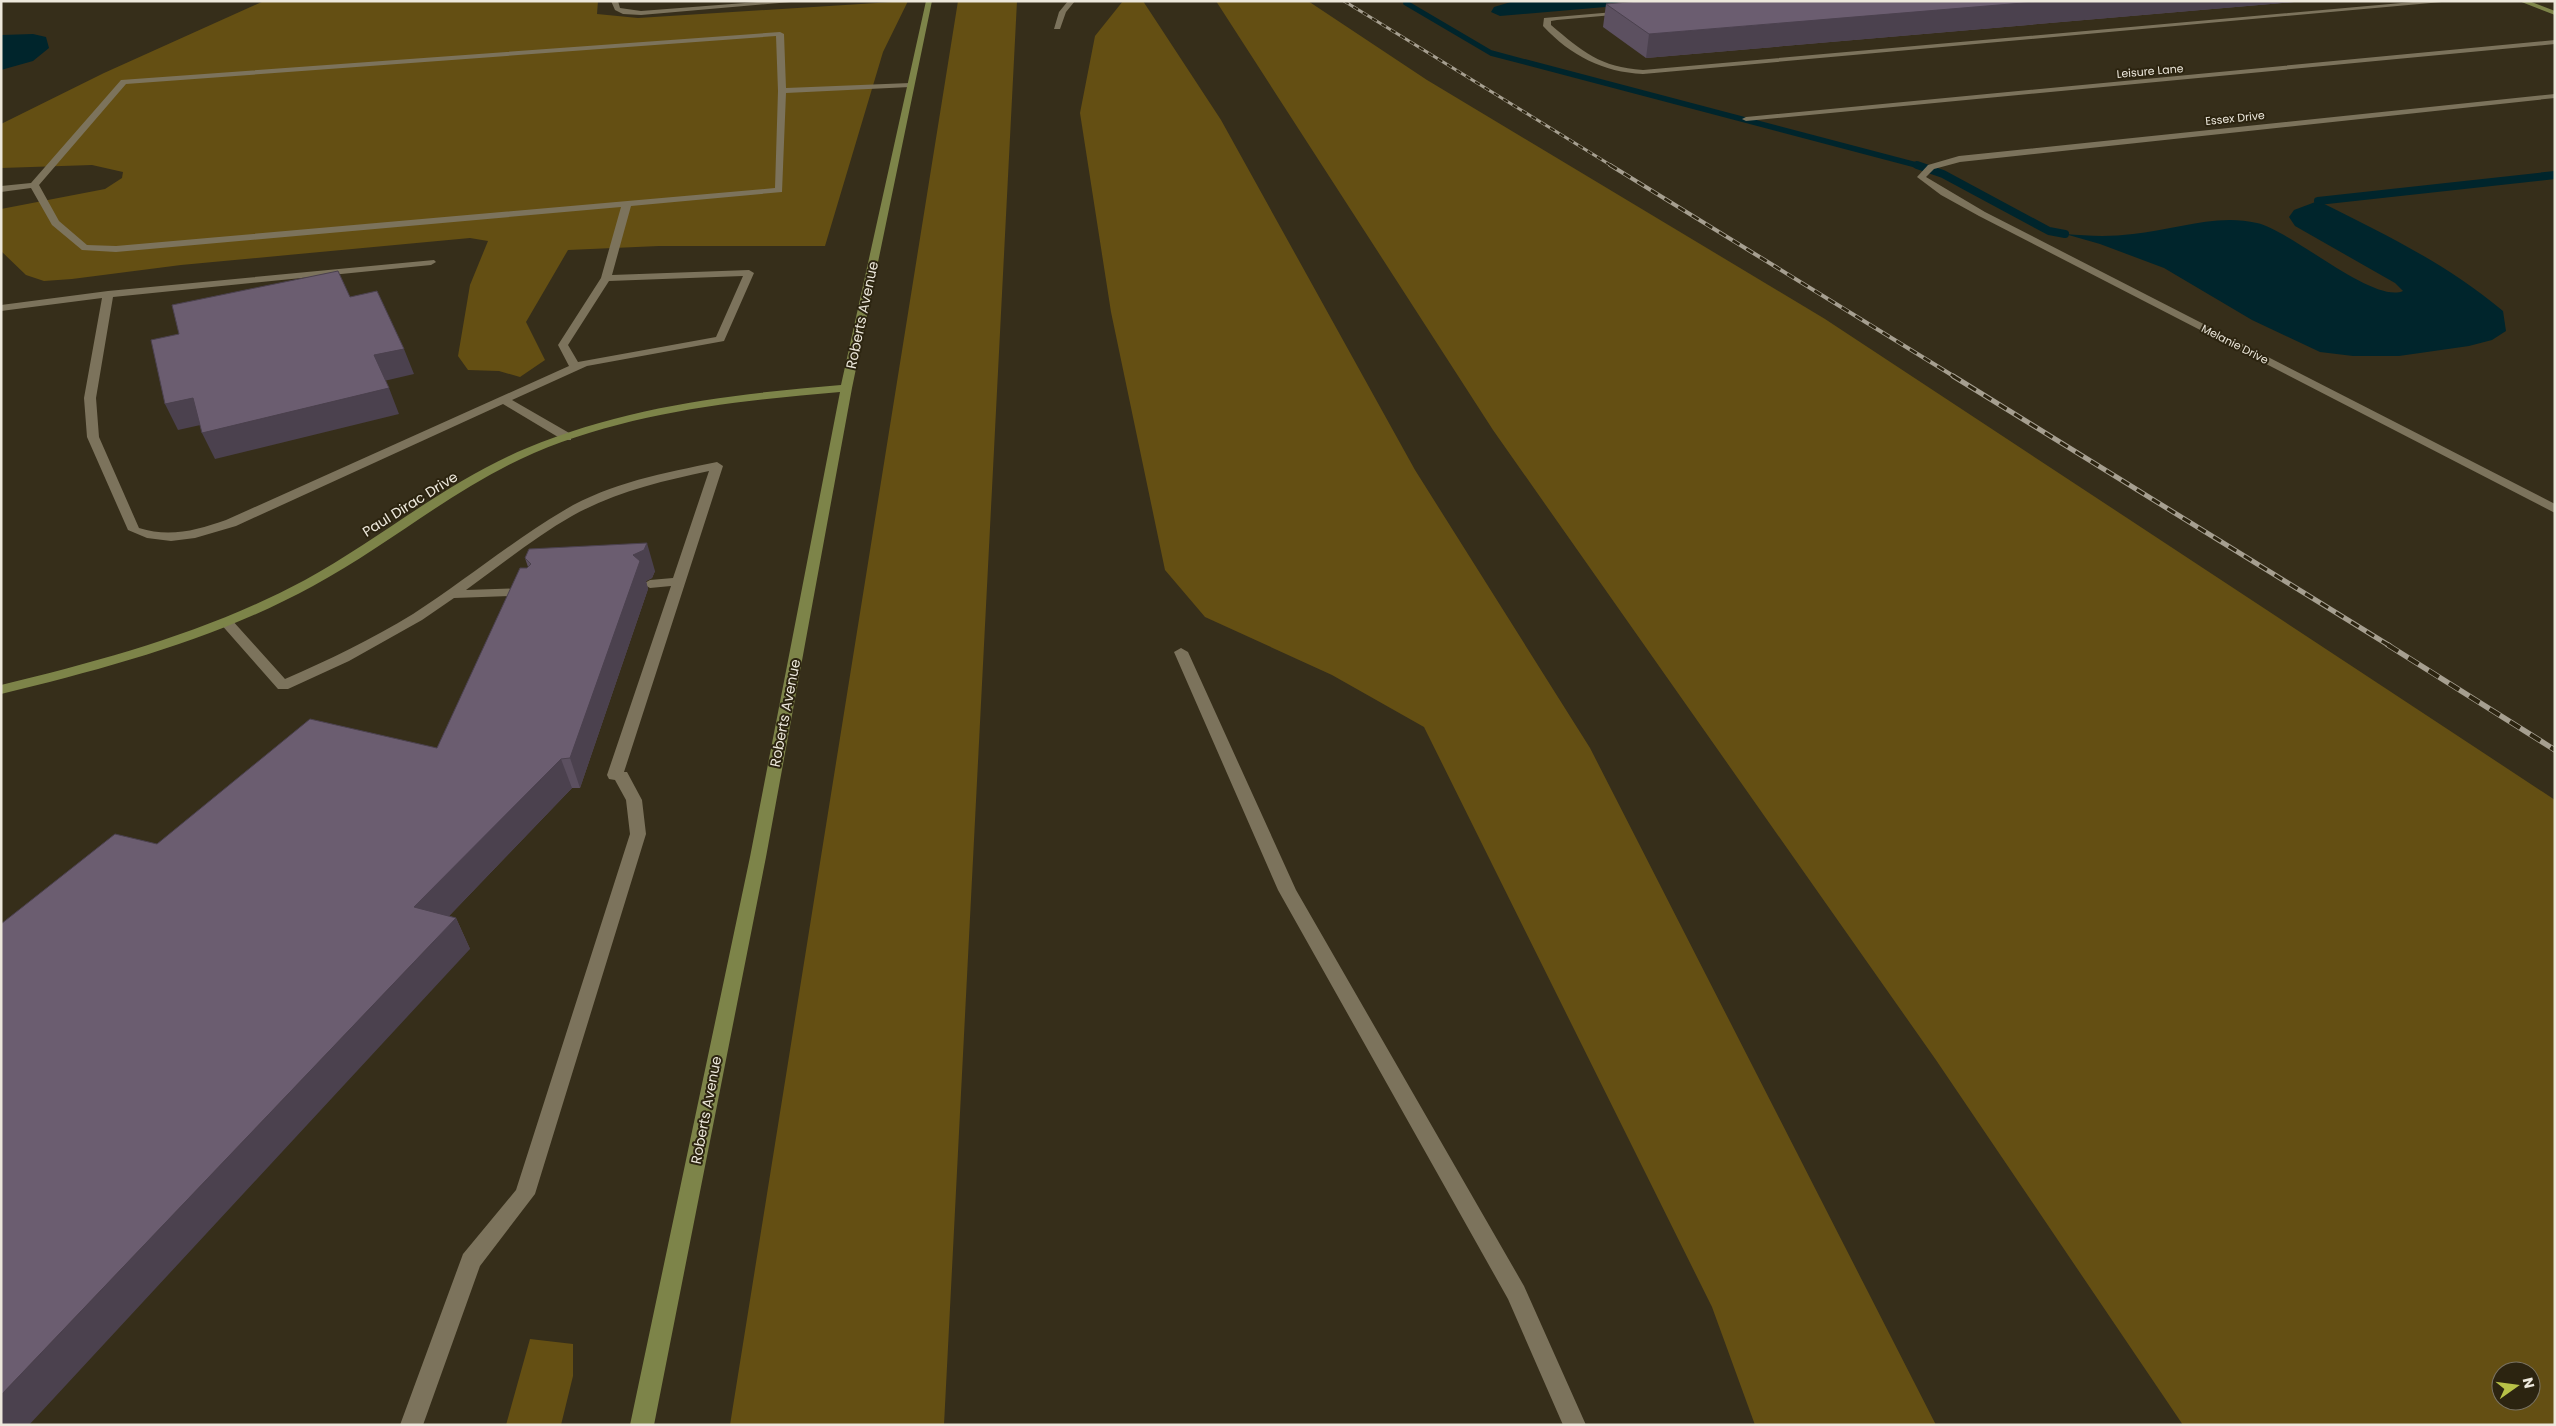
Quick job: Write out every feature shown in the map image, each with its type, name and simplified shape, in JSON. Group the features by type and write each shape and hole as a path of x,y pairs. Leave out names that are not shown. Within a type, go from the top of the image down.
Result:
{"street":[{"path":"614,1 613,4 617,9 623,12 641,12 800,1"},
{"name":"Roberts Avenue","path":"642,1425 758,857 846,388 929,1"},
{"path":"1057,27 1063,12 1072,1"},
{"path":"1633,11 1557,18 1548,20 1547,26 1588,59 1606,68 1643,72 2450,1"},
{"path":"2522,1 2555,13"},
{"path":"1,189 34,184 124,82 780,34 782,91 779,190 144,246 85,248 55,223 34,184"},
{"name":"Leisure Lane","path":"1746,119 2135,84 2555,42"},
{"path":"782,91 910,85"},
{"name":"Essex Drive","path":"1925,171 1946,161 1969,158 2555,96"},
{"name":"Melanie Drive","path":"1925,171 1925,182 1982,214 2555,509"},
{"path":"575,367 562,346 606,278 626,202"},
{"path":"1,308 108,294 432,262"},
{"path":"108,294 90,398 93,437 134,530 149,536 175,538 193,535 231,523 584,363 720,339 749,272 606,278"},
{"name":"Paul Dirac Drive","path":"1,690 142,652 226,622 316,579 496,467 567,437 673,407 714,400 846,388"},
{"path":"503,400 567,437"},
{"path":"226,622 283,686 344,658 417,617 568,513 620,490 653,479 717,466 615,775 621,776 634,800 638,834 525,1194 471,1261 411,1425"},
{"path":"650,584 679,581"},
{"path":"450,594 532,591"},
{"path":"1181,652 1287,890 1516,1293 1575,1425"}],"shaded area":[{"path":"264,1 598,1 597,14 638,18 908,1 883,52 825,246 659,246 568,250 526,322 545,360 520,377 499,371 468,370 458,356 470,285 488,241 470,238 181,265 44,281 26,275 1,251 1,209 105,189 122,178 123,172 92,165 1,168 1,124 104,73"},
{"path":"958,1 1017,1 944,1425 730,1425"},
{"path":"1123,1 1143,1 1221,120 1415,470 1590,748 1936,1425 1755,1425 1712,1307 1424,727 1332,675 1205,617 1165,570 1111,312 1080,113 1095,36"},
{"path":"1216,1 1308,1 1427,80 1825,319 2555,800 2555,1425 2183,1425 1936,1060 1493,430"},
{"path":"530,1339 573,1344 573,1376 561,1425 506,1425"}],"water":[{"path":"1514,1 1675,1 1500,16 1491,12 1494,7"},
{"path":"33,34 46,37 49,48 33,61 1,70 1,35"},
{"path":"2318,201 2414,250 2460,278 2503,311 2506,331 2492,340 2469,346 2399,356 2353,356 2320,352 2252,320 2164,268 2100,244 2065,234 2124,235 2195,223 2242,220 2272,229 2372,287 2390,292 2403,291 2395,283 2295,226 2289,217 2294,210"}],"building":[{"path":"1639,1 2047,1 1649,34 1606,4"},
{"path":"338,271 350,297 377,291 404,349 374,355 389,388 202,433 193,398 165,404 151,340 179,334 172,305"},
{"path":"647,543 644,550 633,555 640,561 570,758 561,759 414,907 456,918 1,1395 1,924 115,834 157,844 310,719 437,748 520,568 527,568 531,564 525,558 529,549"}],"waterway":[{"path":"1406,3 1491,53 1920,166"},
{"path":"1920,166 1943,174 2049,231 2065,234"},
{"path":"2318,201 2555,175"}],"railway":[{"path":"1344,1 1612,166"},
{"path":"1610,165 1955,377"},
{"path":"1953,376 2390,646"},
{"path":"2388,645 2555,750"}]}
